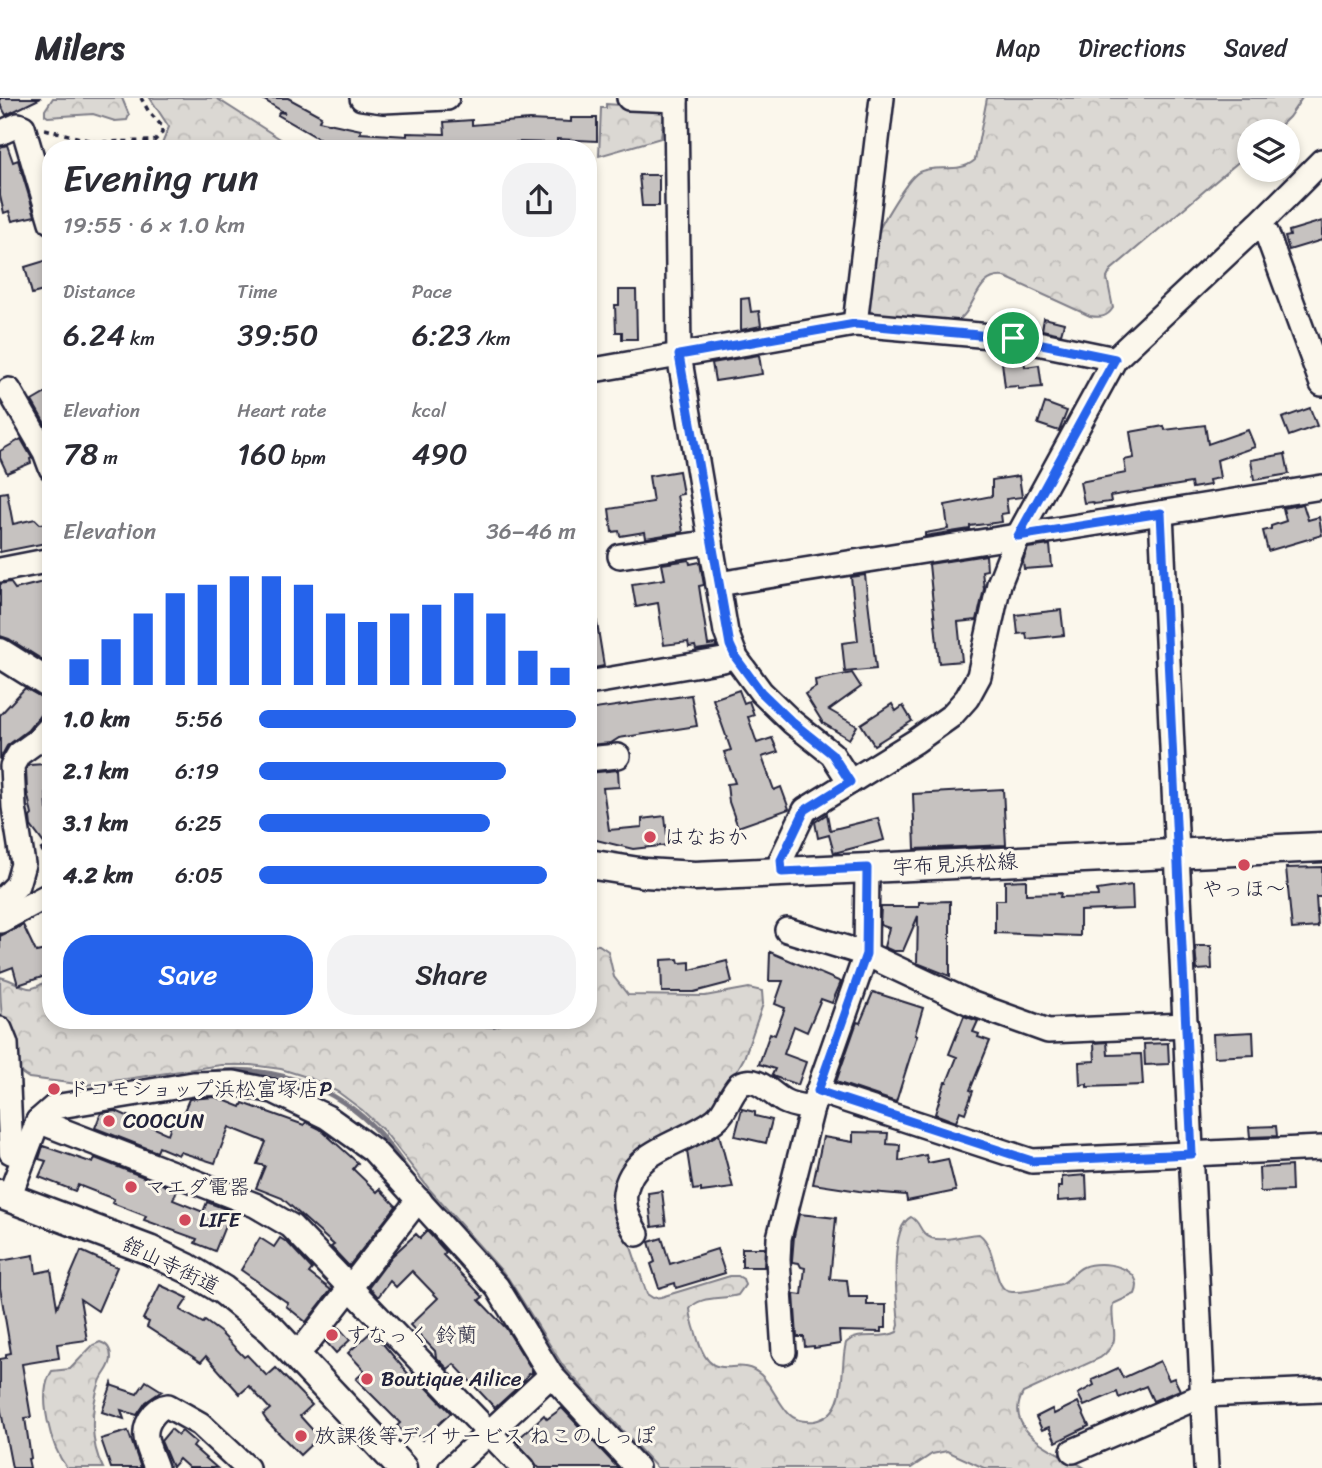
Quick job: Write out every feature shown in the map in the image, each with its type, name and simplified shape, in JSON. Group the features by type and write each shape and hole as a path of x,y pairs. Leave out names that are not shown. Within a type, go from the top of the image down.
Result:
{"main road":[{"path":"0,653 42,679"},
{"name":"宇布見浜松線","path":"597,866 675,875 1322,847"},
{"name":"舘山寺街道","path":"5,1196 149,1250 187,1268 240,1302 295,1354 402,1468"}],"street":[{"path":"362,98 383,101 447,98"},
{"path":"629,98 676,99 679,355 726,632 734,655 748,675 776,707 832,754 850,782"},
{"path":"855,324 882,98"},
{"path":"0,133 18,125 23,127 42,191"},
{"path":"782,872 781,860 805,810 941,724 967,698 979,676 999,584 1018,536 1115,359 1322,161"},
{"path":"1258,225 1267,234 1322,384"},
{"path":"597,369 855,324 1013,338 1115,359"},
{"path":"9,390 42,447"},
{"path":"718,584 1322,487"},
{"path":"1161,513 1206,1468"},
{"path":"620,556 711,542"},
{"path":"0,570 42,562"},
{"path":"597,682 723,660 734,655"},
{"path":"0,902 17,885 23,864 13,807 12,766 19,754 42,736"},
{"path":"597,758 618,756"},
{"path":"784,1352 779,1238 815,1099 866,954 867,868"},
{"path":"0,921 42,899"},
{"path":"787,930 866,954 971,1003 1048,1031 1186,1025"},
{"path":"0,1028 6,1044 11,1152 24,1157"},
{"path":"637,1234 626,1212 625,1199 631,1174 649,1156 716,1119 740,1084 746,1082 758,1082 786,1102 815,1099 1032,1161 1322,1148"},
{"path":"5,1196 38,1121 54,1107 193,1084 234,1083 254,1086 292,1098 343,1127 387,1163 497,1287 551,1375 637,1468"},
{"path":"38,1121 274,1214 299,1233 523,1468"},
{"path":"295,1354 308,1342 420,1201"},
{"path":"452,1468 551,1375"},
{"path":"1073,1451 1203,1395 1322,1390"},
{"path":"156,1468 145,1429 157,1410 169,1406 200,1424 247,1468"}],"path":[{"path":"141,98 162,126 162,132 155,140"},
{"path":"23,127 29,125 88,140"}],"green space":[{"path":"53,98 122,98 129,115 127,120 115,121 93,114 48,117 45,110"},
{"path":"150,98 216,98 282,140 164,140 169,127"},
{"path":"987,98 1302,98 1287,119 1237,119 1237,163 1111,270 1107,278 1113,308 1106,315 1090,316 1005,277 995,277 981,287 962,318 954,323 871,315 866,309 875,239 901,192 919,172 933,168 962,167 975,160"},
{"path":"606,104 660,108 664,112 661,138 599,156 601,108 606,108"},
{"path":"597,945 608,951 614,977 628,995 705,996 749,988 762,991 763,1004 744,1058 716,1108 633,1159 629,1241 647,1294 653,1298 661,1297 730,1276 743,1279 745,1285 738,1295 705,1300 690,1309 704,1355 718,1367 752,1369 765,1379 789,1414 800,1420 814,1421 825,1417 838,1400 846,1343 857,1337 884,1336 897,1332 897,1250 899,1235 911,1217 925,1234 936,1239 979,1234 990,1249 1001,1284 1005,1290 1012,1292 1061,1284 1083,1267 1091,1265 1120,1267 1129,1271 1137,1285 1135,1294 1113,1304 1114,1340 1108,1352 1023,1393 1018,1407 1026,1430 1036,1440 1085,1468 984,1468 947,1451 932,1454 911,1468 657,1468 563,1366 508,1278 430,1190 384,1131 362,1110 338,1092 310,1078 281,1069 251,1065 221,1065 86,1085 29,1078 13,1061 8,1048 2,1018 0,977 26,988 42,984 42,1029 597,1029"},
{"path":"100,1342 108,1347 111,1358 110,1365 101,1379 93,1414 96,1448 103,1468 67,1468 56,1447 48,1421 45,1407 47,1381 52,1371 70,1369 93,1345"}],"building":[{"path":"0,98 41,98 6,115"},
{"path":"261,98 288,98 321,116 319,121 361,130 360,133 407,136 407,133 445,134 444,122 472,120 472,125 529,120 571,122 571,118 597,118 597,140 321,140 278,115 279,112 285,113"},
{"path":"7,145 13,162 18,160 35,216 12,221 9,211 4,213 0,196 0,147"},
{"path":"639,175 659,175 659,206 642,206"},
{"path":"1322,221 1322,240 1289,250 1285,237 1290,236 1289,231"},
{"path":"42,262 42,291 32,294 25,267"},
{"path":"619,290 636,290 637,339 622,339 622,332 616,332 615,305 619,305"},
{"path":"749,298 751,312 759,311 761,326 741,330 741,299"},
{"path":"1044,318 1064,323 1061,334 1042,330"},
{"path":"759,355 762,374 715,381 712,363"},
{"path":"1024,359 1025,367 1039,365 1042,387 1005,387 1002,362"},
{"path":"42,395 42,418 32,401"},
{"path":"1045,403 1067,411 1059,431 1038,424"},
{"path":"1310,408 1317,426 1289,436 1282,418"},
{"path":"1205,425 1208,444 1248,430 1255,447 1217,460 1220,478 1209,480 1210,485 1192,488 1191,483 1110,496 1111,502 1084,503 1080,482 1126,473 1124,460 1134,458 1130,432 1164,426 1165,430"},
{"path":"21,439 32,458 31,463 7,473 0,458 0,451"},
{"path":"1285,454 1289,474 1254,480 1251,460"},
{"path":"679,471 683,494 677,495 683,532 646,538 645,532 620,536 619,531 612,532 609,509 653,502 649,476"},
{"path":"1019,476 1022,497 1006,499 1008,513 1001,514 1002,522 925,536 925,533 948,529 945,505 992,496 992,480"},
{"path":"7,492 13,524 35,519 42,524 42,544 0,552 0,493"},
{"path":"1303,504 1308,520 1319,517 1322,535 1268,551 1263,531 1286,521 1283,508"},
{"path":"1050,545 1052,567 1024,569 1023,561 1028,548"},
{"path":"986,555 987,570 982,571 984,589 977,620 958,622 962,661 939,663 929,564"},
{"path":"689,560 690,564 700,562 704,585 699,586 708,645 715,644 717,647 696,650 695,646 689,647 688,642 664,645 658,603 636,607 632,584 665,579 662,564"},
{"path":"865,575 876,669 845,672 842,643 858,641 851,577"},
{"path":"10,582 15,589 42,582 42,659 0,636 0,584"},
{"path":"1061,610 1064,635 1027,639 1026,633 1018,634 1016,615"},
{"path":"597,623 604,666 597,667"},
{"path":"852,673 861,687 829,710 857,726 849,739 823,723 805,694 816,687 815,680"},
{"path":"25,688 42,697 42,713 28,730 7,746 0,759 0,715"},
{"path":"739,690 744,703 749,701 754,715 748,717 757,743 772,738 778,752 762,757 774,790 781,787 789,809 738,827 729,802 727,784 735,783 724,752 731,750 713,699"},
{"path":"691,695 697,726 619,738 611,743 597,744 597,709"},
{"path":"892,704 896,711 903,706 912,721 874,745 861,724"},
{"path":"42,764 42,841 31,826 26,769 29,765"},
{"path":"618,770 619,787 603,788 609,830 642,827 642,819 665,816 668,845 633,849 597,840 597,772"},
{"path":"1003,789 1006,845 915,849 913,794"},
{"path":"827,814 830,830 878,818 884,840 834,853 829,835 818,838 815,822"},
{"path":"1322,867 1322,897 1316,897 1318,927 1292,929 1286,868"},
{"path":"1026,880 1026,894 1061,893 1060,897 1098,896 1097,890 1132,885 1133,909 1080,911 1080,936 995,933 995,900 1005,900 1005,881"},
{"path":"950,901 950,976 917,963 918,916 903,951 884,947 889,928 880,925 881,907 919,907 919,902"},
{"path":"23,925 36,952 42,951 42,977 18,985 13,967 0,972 0,936"},
{"path":"1195,946 1211,946 1212,969 1197,970"},
{"path":"770,952 841,982 832,1003 821,999 807,1032 794,1026 784,1054 806,1062 798,1085 775,1077 772,1075 775,1069 759,1064 770,1033 775,1035 785,1008 775,1004 783,981 769,981"},
{"path":"678,959 679,963 690,962 690,970 727,961 732,982 694,992 662,992 661,960"},
{"path":"873,992 923,1008 896,1102 836,1082 857,1022 860,1023"},
{"path":"964,1016 978,1021 973,1032 990,1041 970,1090 973,1091 965,1113 960,1111 956,1122 935,1114 945,1082 957,1057 949,1054"},
{"path":"1253,1032 1254,1055 1214,1057 1213,1034"},
{"path":"1107,1042 1108,1055 1141,1054 1143,1085 1080,1085 1079,1062 1095,1061 1094,1043"},
{"path":"1168,1043 1169,1064 1145,1065 1144,1044"},
{"path":"216,1097 241,1107 243,1103 304,1125 306,1122 320,1129 358,1163 353,1169 377,1192 380,1189 396,1206 349,1266 331,1247 334,1245 282,1198 256,1188 265,1166 257,1164 266,1142 229,1127 215,1163 180,1152 178,1155 159,1147 157,1152 95,1128 101,1113 116,1111 168,1134 173,1120 179,1123 189,1099"},
{"path":"742,1109 772,1120 766,1143 735,1136"},
{"path":"1276,1126 1277,1136 1250,1137 1249,1127"},
{"path":"853,1132 888,1133 887,1144 900,1145 899,1161 926,1155 928,1163 948,1159 956,1191 907,1201 906,1195 813,1184 823,1137 853,1142"},
{"path":"719,1134 733,1188 701,1192 701,1189 693,1190 687,1151"},
{"path":"43,1146 93,1163 95,1158 177,1190 173,1200 203,1212 207,1202 231,1211 215,1251 195,1243 197,1239 144,1220 146,1216 112,1203 114,1199 78,1185 75,1191 39,1177 46,1161 39,1159"},
{"path":"1291,1166 1292,1191 1260,1192 1259,1168"},
{"path":"1086,1175 1087,1199 1058,1201 1058,1187 1062,1187 1062,1177"},
{"path":"662,1191 666,1225 652,1227 648,1193"},
{"path":"799,1214 836,1218 830,1279 847,1280 849,1297 867,1297 867,1305 886,1305 886,1328 881,1328 881,1332 839,1331 840,1344 814,1348 805,1347 804,1337 797,1337 794,1294 802,1295 805,1268 792,1262"},
{"path":"427,1231 446,1252 443,1255 483,1297 479,1300 506,1328 532,1370 524,1381 513,1382 518,1387 495,1408 454,1364 448,1369 410,1325 438,1298 412,1271 396,1287 390,1281 378,1297 369,1287 392,1256 416,1234 420,1238"},
{"path":"260,1238 274,1247 280,1238 288,1243 312,1269 309,1273 331,1290 306,1322 286,1306 288,1303 241,1270"},
{"path":"662,1238 670,1264 717,1249 725,1273 676,1288 675,1283 659,1288 651,1264 655,1262 649,1242"},
{"path":"742,1248 765,1248 764,1267 742,1267"},
{"path":"81,1251 117,1267 98,1311 80,1299 87,1340 57,1344 59,1358 22,1364 31,1417 25,1418 31,1458 28,1459 30,1468 12,1468 0,1406 0,1359 11,1353 0,1288 0,1261 34,1255 36,1273 51,1270 57,1307"},
{"path":"160,1285 188,1298 180,1310 203,1323 205,1321 220,1332 267,1376 276,1368 312,1405 300,1416 319,1437 300,1455 267,1421 263,1415 270,1409 249,1386 240,1394 206,1356 201,1362 147,1327 149,1322 143,1319"},
{"path":"338,1327 350,1340 336,1353 326,1342"},
{"path":"372,1331 410,1376 413,1373 451,1413 422,1440 415,1432 409,1438 397,1426 400,1423 356,1379 365,1371 348,1353"},
{"path":"1160,1361 1169,1380 1174,1378 1180,1390 1153,1401 1146,1386 1119,1398 1117,1392 1084,1406 1078,1394 1094,1385 1092,1380 1118,1368 1123,1378"},
{"path":"146,1381 162,1391 146,1402 137,1415 121,1410 124,1419 102,1412 112,1383 113,1386 137,1394"},
{"path":"1078,1402 1089,1426 1056,1442 1049,1427 1042,1430 1036,1417 1052,1409 1054,1414"},
{"path":"562,1408 618,1468 539,1468 516,1441 544,1415 547,1419"},
{"path":"171,1429 178,1435 182,1431 196,1443 193,1447 217,1468 189,1468 179,1459 172,1467 161,1441"},
{"path":"128,1431 141,1468 111,1468 101,1439"}],"waterway":[{"path":"202,1073 227,1070 275,1074 321,1090 342,1102 380,1134 416,1181"}],"place":[{"name":"はなおか","path":"650,837"},
{"name":"やっほ～","path":"1244,865"},
{"name":"ドコモショップ浜松富塚店P","path":"54,1089"},
{"name":"COOCUN","path":"109,1121"},
{"name":"マエダ電器","path":"131,1187"},
{"name":"LIFE","path":"185,1220"},
{"name":"すなっく 鈴蘭","path":"332,1335"},
{"name":"Boutique Ailice","path":"367,1379"},
{"name":"放課後等デイサービス ねこのしっぽ","path":"301,1436"}],"route":[{"path":"855,324 1013,338 1115,359 1018,536 1161,513 1192,1154 1032,1161 818,1091 866,954 867,868 782,872 781,860 805,810 850,782 832,754 792,722 761,692 736,658 730,645 679,355 855,324"}]}
